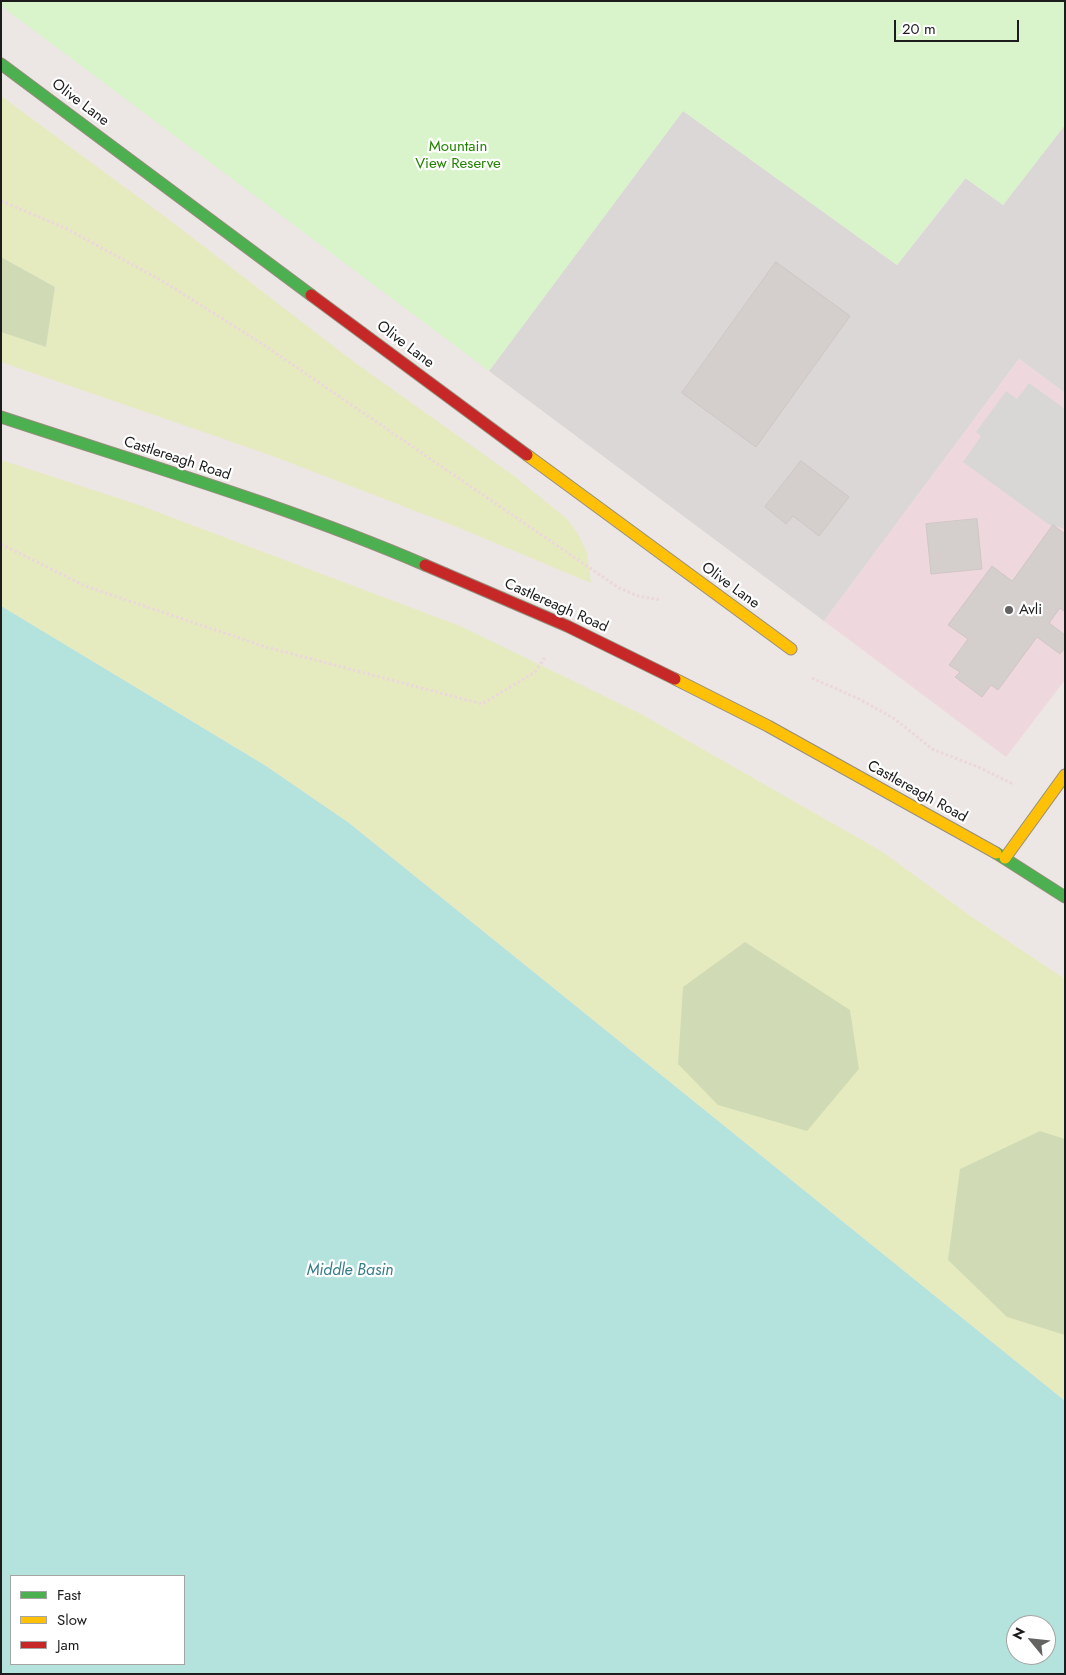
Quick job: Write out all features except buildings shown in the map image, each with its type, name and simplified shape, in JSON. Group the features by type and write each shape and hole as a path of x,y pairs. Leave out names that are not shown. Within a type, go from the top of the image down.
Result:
{"main road":[{"name":"Olive Lane","path":"1,64 579,494 791,649"},
{"name":"Castlereagh Road","path":"1,417 263,504 378,545 567,626 768,726 1005,858 1065,897"},
{"path":"1005,858 1065,775"}],"path":[{"path":"1,201 67,229 164,282 264,345 619,588 638,596 667,601"},
{"path":"1,544 85,586 266,647 482,704 535,672 567,626"},
{"path":"808,676 861,700 895,719 932,749 978,767 1045,801"}],"shaded area":[{"path":"683,111 897,265 966,178 1003,205 1065,125 1065,393 1019,359 824,621 489,371"},
{"path":"1019,359 1065,393 1065,680 1006,757 824,621"},
{"path":"1029,383 1065,409 1065,529 1048,524 963,462 981,436 976,432 1006,391 1017,399"}],"green space":[{"name":"Mountain View Reserve","path":"1,1 1065,1 1065,125 1003,205 965,178 897,265 683,111 489,371 1,6"},
{"path":"1,96 172,222 354,362 514,476 567,519 578,534 587,553 591,583 457,527 270,455 1,362 1,332 46,347 55,287 1,257"},
{"path":"1,257 55,287 46,347 1,332"},
{"path":"1,460 136,504 460,626 641,714 881,851 969,915 1065,979 1065,1401 349,823 266,766 1,606"},
{"path":"745,942 850,1010 859,1069 807,1131 718,1105 678,1064 683,987"},
{"path":"1040,1131 1065,1139 1065,1335 1007,1317 948,1260 960,1169"}],"water":[{"name":"Middle Basin","path":"1,606 266,766 349,823 1065,1401 1065,1674 1,1674"}],"traffic: fast":[{"path":"1,64 311,295"},
{"path":"1,417 268,505 425,565"},
{"path":"996,853 1065,897"}],"traffic: slow":[{"path":"527,455 791,649"},
{"path":"675,679 768,726 996,853"},
{"path":"1005,858 1065,775"}],"traffic: jam":[{"path":"311,295 527,455"},
{"path":"425,565 567,626 675,679"}],"place":[{"name":"Avli","path":"1009,610"}]}
